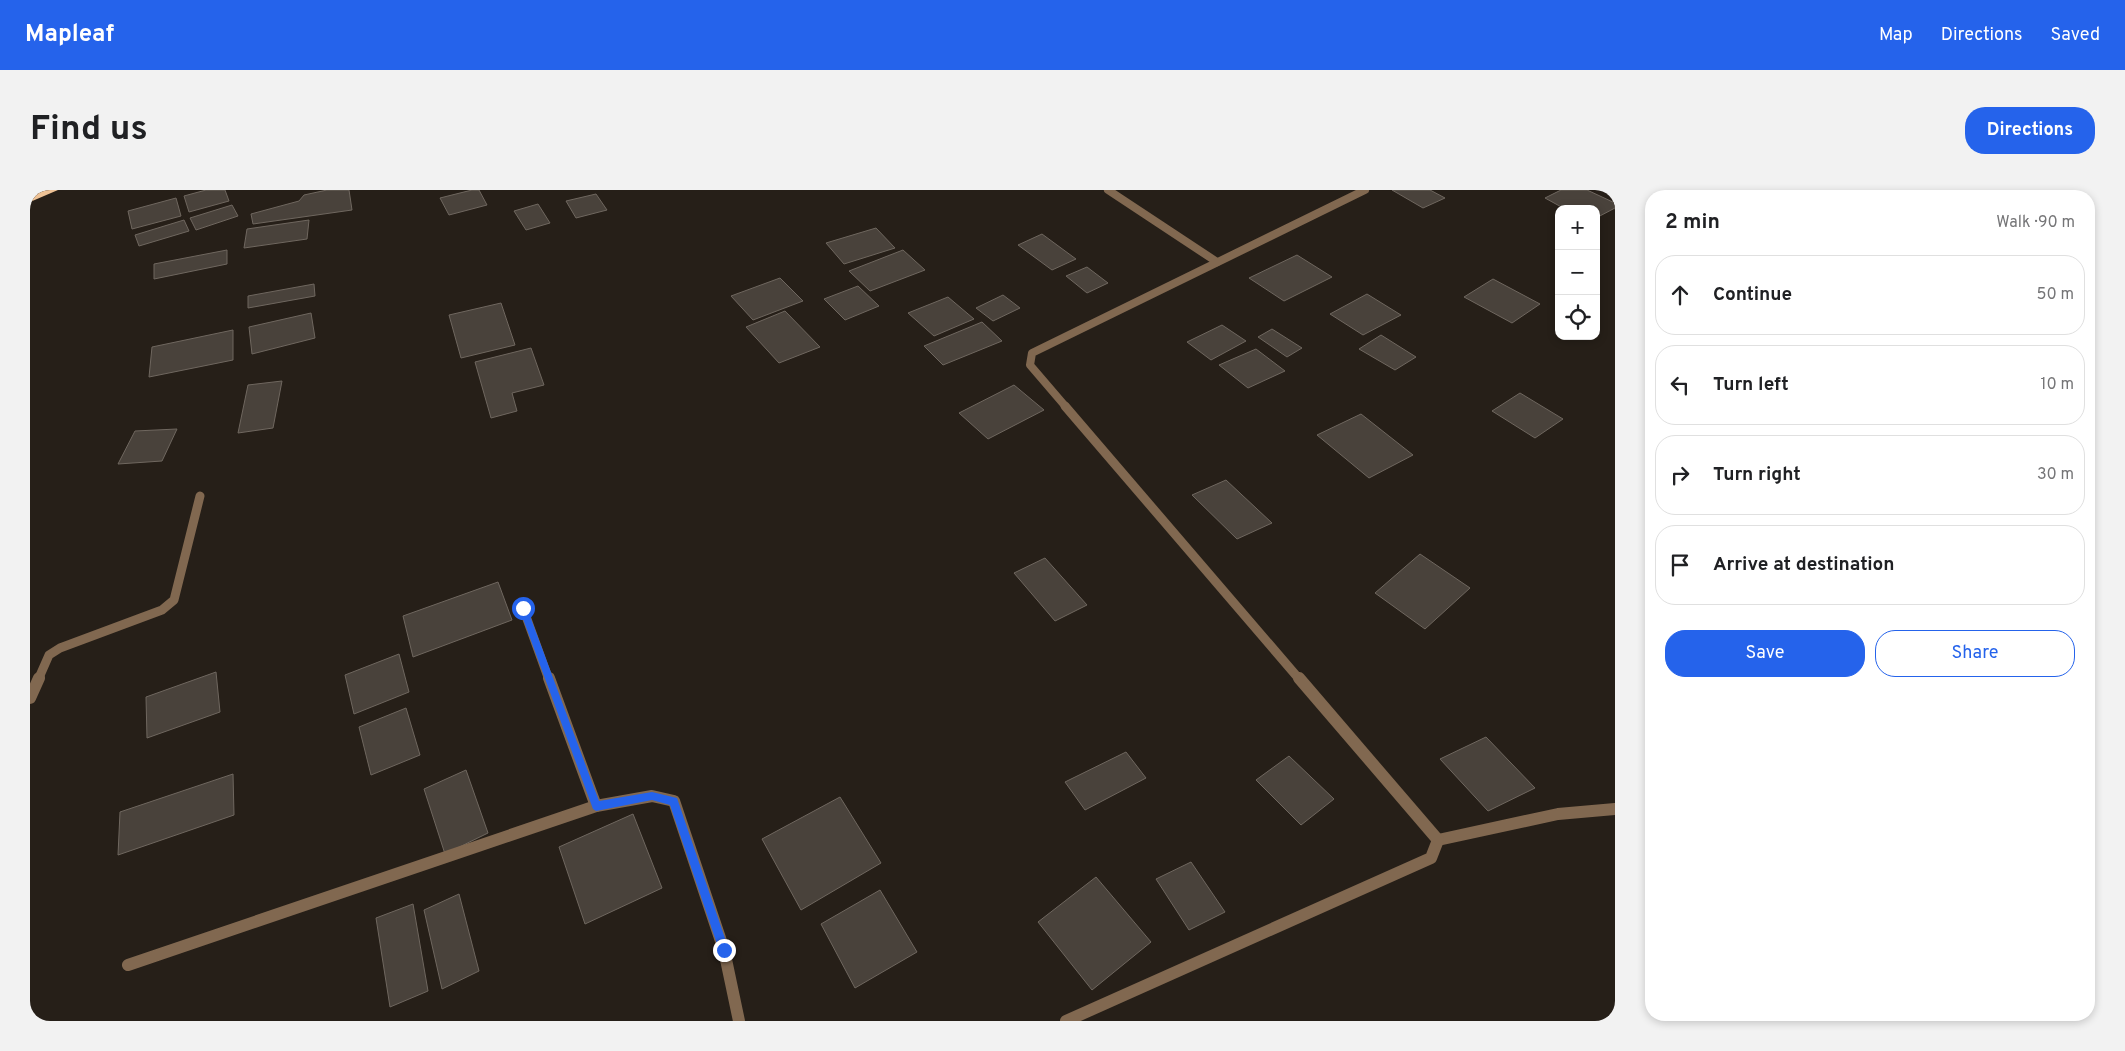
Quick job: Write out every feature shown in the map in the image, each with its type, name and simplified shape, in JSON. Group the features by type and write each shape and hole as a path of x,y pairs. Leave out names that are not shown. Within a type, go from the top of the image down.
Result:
{"highway":[{"path":"30,200 53,190"}],"street":[{"path":"1108,190 1217,262"},
{"path":"1364,190 1032,353 1030,365 1438,840"},
{"path":"30,698 49,655 60,648 162,610 174,600 200,496"},
{"path":"523,608 596,806"},
{"path":"128,965 596,806 652,796 674,801 724,950 738,1021"},
{"path":"1438,840 1558,814 1615,809"},
{"path":"1066,1021 1431,858 1438,840"}],"building":[{"path":"206,190 225,190 229,201 189,212 184,196"},
{"path":"327,190 349,190 352,210 253,224 251,214 299,201 304,195"},
{"path":"479,190 487,205 449,215 440,198"},
{"path":"1392,190 1430,190 1445,198 1423,208"},
{"path":"1561,190 1587,190 1615,203 1615,208 1600,216 1600,205 1558,205 1545,198"},
{"path":"596,194 607,210 576,218 566,201"},
{"path":"176,198 181,216 132,229 128,211"},
{"path":"538,204 550,223 526,230 514,211"},
{"path":"232,205 238,216 196,230 190,218"},
{"path":"184,220 189,231 139,246 135,235"},
{"path":"309,220 307,239 244,248 247,229"},
{"path":"876,228 895,248 844,264 826,243"},
{"path":"1042,234 1076,259 1052,270 1018,245"},
{"path":"227,250 227,264 154,279 154,264"},
{"path":"903,250 925,270 870,291 849,271"},
{"path":"1297,255 1332,277 1284,301 1249,278"},
{"path":"1087,267 1108,283 1087,293 1066,276"},
{"path":"780,278 803,301 753,320 731,296"},
{"path":"1493,279 1540,304 1512,323 1464,297"},
{"path":"314,284 315,296 248,308 248,296"},
{"path":"858,286 879,306 845,320 824,299"},
{"path":"1367,294 1401,315 1363,335 1330,314"},
{"path":"1003,295 1020,308 993,321 976,308"},
{"path":"948,297 974,319 934,336 908,313"},
{"path":"501,303 515,345 461,358 449,315"},
{"path":"785,311 820,347 779,363 746,327"},
{"path":"311,313 315,338 252,354 249,327"},
{"path":"982,322 1002,341 943,365 924,346"},
{"path":"1222,325 1246,341 1211,360 1187,342"},
{"path":"1272,329 1302,348 1287,357 1258,337"},
{"path":"233,330 233,360 149,377 152,347"},
{"path":"1381,335 1416,357 1395,370 1359,349"},
{"path":"531,348 544,385 512,393 517,411 491,418 475,362"},
{"path":"1256,349 1285,371 1248,388 1219,365"},
{"path":"282,381 273,428 238,433 248,385"},
{"path":"1014,385 1044,410 988,439 959,413"},
{"path":"1520,393 1563,419 1535,438 1492,411"},
{"path":"1361,414 1413,455 1369,478 1317,435"},
{"path":"177,429 162,461 118,464 135,431"},
{"path":"1226,480 1272,523 1237,539 1192,495"},
{"path":"1420,554 1470,588 1425,629 1375,593"},
{"path":"1045,558 1087,605 1055,621 1014,573"},
{"path":"498,582 512,620 413,657 403,616"},
{"path":"399,654 409,692 354,714 345,675"},
{"path":"216,672 220,712 147,738 146,697"},
{"path":"406,708 420,755 371,775 359,727"},
{"path":"1486,737 1535,788 1488,811 1440,759"},
{"path":"1126,752 1146,778 1085,810 1065,782"},
{"path":"1289,756 1334,799 1301,825 1256,780"},
{"path":"466,770 488,833 445,854 424,789"},
{"path":"233,774 234,815 118,855 120,812"},
{"path":"840,797 881,863 801,910 762,839"},
{"path":"633,814 662,888 585,924 559,847"},
{"path":"1191,862 1225,912 1189,930 1156,879"},
{"path":"1096,877 1151,942 1092,990 1038,922"},
{"path":"880,890 917,952 855,988 821,924"},
{"path":"459,894 479,971 442,989 424,910"},
{"path":"413,904 428,991 390,1007 376,918"}],"route":[{"path":"523,608 596,806 652,796 674,801 724,950"}]}
